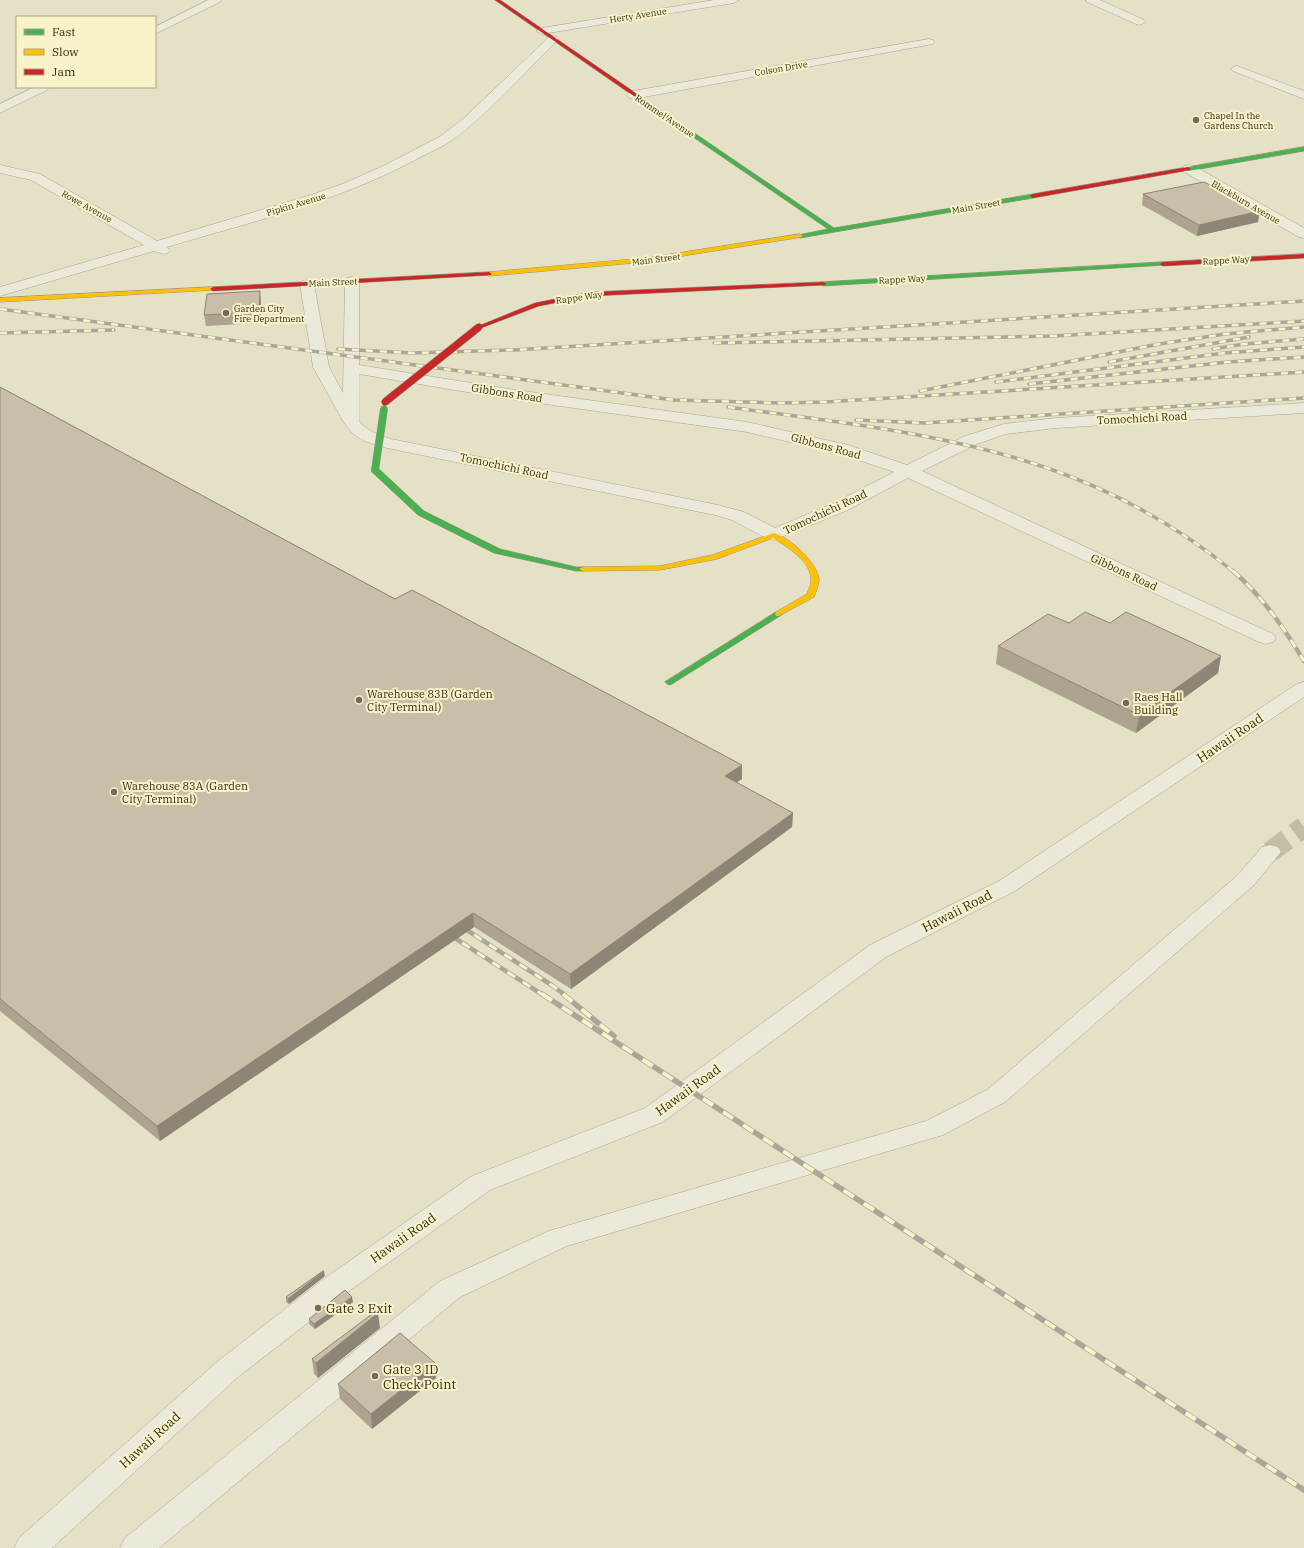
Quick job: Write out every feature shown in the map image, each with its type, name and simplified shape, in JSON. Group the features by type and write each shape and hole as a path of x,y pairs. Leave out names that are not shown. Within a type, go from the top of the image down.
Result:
{"street":[{"path":"156,30 216,0"},
{"name":"Rommel Avenue","path":"497,0 633,95 834,231"},
{"name":"Herty Avenue","path":"542,31 734,0"},
{"path":"1091,0 1140,22"},
{"name":"Pipkin Avenue","path":"0,292 316,198 350,186 388,169 445,139 468,121 553,40"},
{"name":"Colson Drive","path":"633,95 929,42"},
{"path":"1237,69 1304,95"},
{"path":"0,109 41,88"},
{"name":"Main Street","path":"0,300 490,274 611,264 692,254 834,231 1304,149"},
{"name":"Rowe Avenue","path":"0,169 35,177 156,245 170,255"},
{"name":"Blackburn Avenue","path":"1188,169 1304,234"},
{"name":"Rappe Way","path":"774,535 714,557 660,568 576,569 497,551 422,513 375,470 384,406 479,327 537,304 591,294 787,286 1304,256"},
{"path":"351,421 352,368 350,346 352,281"},
{"path":"307,284 321,367 351,421"},
{"path":"0,296 16,299"},
{"name":"Gibbons Road","path":"352,368 508,394 747,427 842,449 908,470 1266,638"},
{"name":"Tomochichi Road","path":"351,421 358,430 370,437 387,443 718,510 738,516 774,535 842,506 908,470 970,440 1004,429 1025,426 1304,408"},
{"path":"669,682 811,595 815,579 809,565 794,548 774,535"},
{"name":"Hawaii Road","path":"30,1548 228,1369 335,1286 481,1183 654,1116 878,951 1007,886 1304,688"},
{"path":"136,1548 450,1289 559,1238 934,1128 996,1096 1246,880 1270,852"}],"building":[{"path":"1204,182 1260,211 1199,225 1143,194"},
{"path":"260,291 259,312 204,315 207,294"},
{"path":"0,387 395,599 412,590 742,765 725,776 793,813 570,974 473,913 157,1126 0,999"},
{"name":"Raes Hall Building","path":"1085,612 1110,623 1126,612 1221,656 1139,715 998,646 1048,614 1069,623"},
{"path":"323,1271 288,1299 286,1297"},
{"path":"345,1290 352,1297 314,1324 309,1319"},
{"path":"376,1311 378,1313 316,1363 312,1359"},
{"path":"400,1333 435,1363 371,1414 338,1384"}],"tunnel":[{"path":"1270,852 1304,827"}],"railway":[{"path":"338,349 412,353 514,350 1304,301"},
{"path":"0,309 674,400 781,403 825,402 1304,372"},
{"path":"714,343 1054,336 1304,321"},
{"path":"920,391 1159,344 1225,334 1304,327"},
{"path":"0,333 114,330"},
{"path":"1109,362 1249,337"},
{"path":"1213,349 1244,344 1304,339"},
{"path":"996,382 1225,353 1304,347"},
{"path":"1029,384 1228,362 1304,357"},
{"path":"856,420 924,423 1304,398"},
{"path":"728,407 891,430 971,446 1050,469 1075,478 1123,500 1169,526 1234,572"},
{"path":"1233,571 1254,591 1272,613 1304,661"},
{"path":"459,925 565,995"},
{"path":"447,933 543,995"},
{"path":"542,994 1304,1490"},
{"path":"563,994 614,1036"}],"traffic: fast":[{"path":"685,129 834,231"},
{"path":"1188,169 1304,149"},
{"path":"800,236 1033,196"},
{"path":"823,284 1163,264"},
{"path":"375,470 384,409"},
{"path":"375,470 421,513 497,551 576,569 583,569"},
{"path":"669,682 779,614"}],"traffic: slow":[{"path":"489,274 645,260 800,236"},
{"path":"0,300 213,289"},
{"path":"583,569 660,568 714,557 774,535 793,548 806,560 814,573 815,580 811,595 779,614"}],"traffic: jam":[{"path":"497,0 685,129"},
{"path":"1033,196 1188,169"},
{"path":"1163,264 1304,256"},
{"path":"213,289 489,274"},
{"path":"479,327 537,304 591,294 823,284"},
{"path":"385,402 479,327"}],"place":[{"name":"Chapel In the Gardens Church","path":"1196,120"},
{"name":"Garden City Fire Department","path":"226,313"},
{"name":"Warehouse 83B (Garden City Terminal)","path":"359,700"},
{"name":"Raes Hall Building","path":"1126,703"},
{"name":"Warehouse 83A (Garden City Terminal)","path":"114,792"},
{"name":"Gate 3 Exit","path":"318,1308"},
{"name":"Gate 3 ID Check Point","path":"375,1376"}]}
